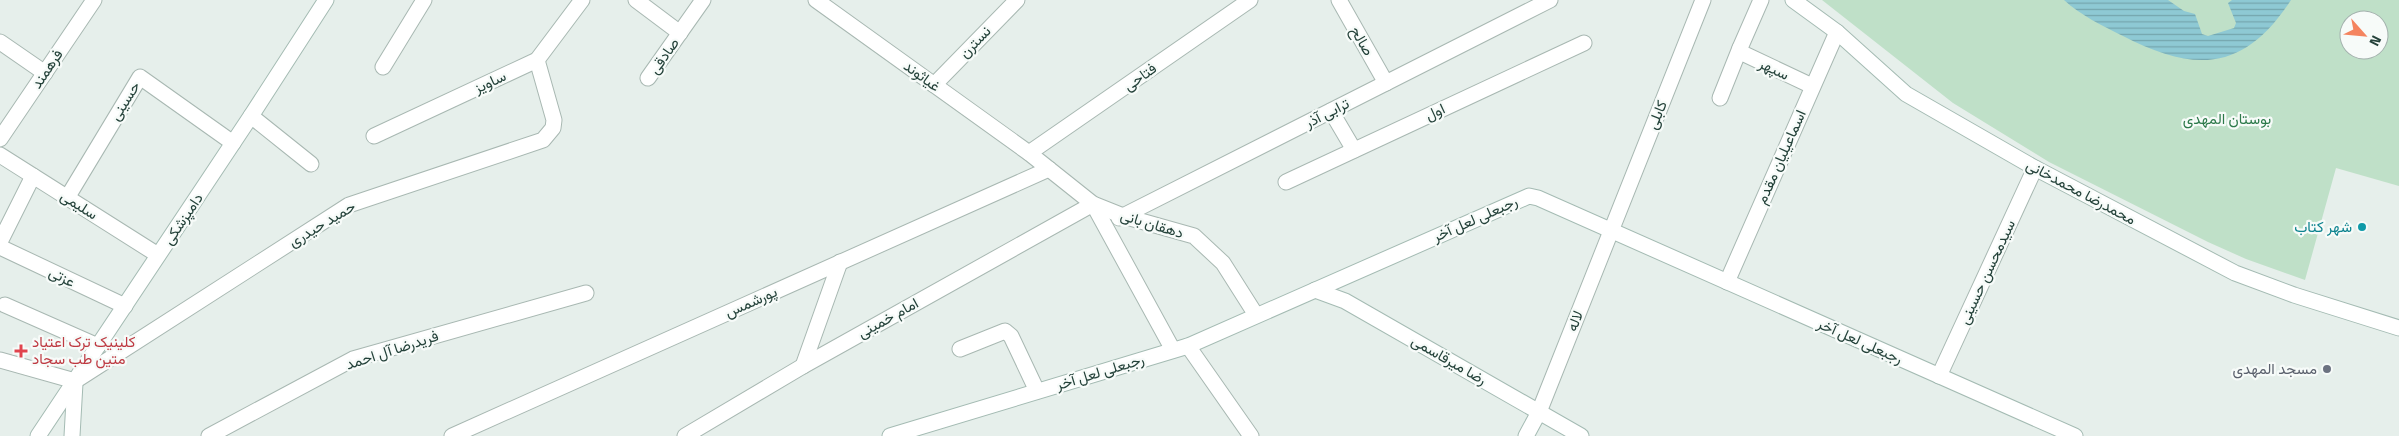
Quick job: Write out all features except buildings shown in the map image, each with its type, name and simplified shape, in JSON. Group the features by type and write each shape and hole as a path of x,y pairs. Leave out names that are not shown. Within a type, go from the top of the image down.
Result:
{"street":[{"name":"فرهمند","path":"0,139 94,0"},
{"name":"دامپزشکی","path":"38,436 326,0"},
{"path":"383,67 424,0"},
{"name":"ساویز","path":"374,136 537,60 582,0"},
{"name":"صادقی","path":"636,0 680,33"},
{"name":"صادقی","path":"648,78 703,0"},
{"name":"غیاثوند","path":"818,0 1029,153"},
{"name":"نسترن","path":"934,85 1017,0"},
{"name":"فتاحی","path":"1029,153 1250,0"},
{"name":"صالح","path":"1339,0 1386,83"},
{"name":"ترابی آذر","path":"1104,226 1550,0"},
{"name":"کابلی","path":"1611,230 1703,0"},
{"path":"1720,98 1761,0"},
{"name":"محمدرضا محمدخانی","path":"1793,0 1837,32 1906,94 2035,168 2235,273 2294,295 2399,328"},
{"name":"اسماعیلیان مقدم","path":"1727,282 1837,32"},
{"name":"اول","path":"1286,182 1584,43"},
{"path":"1,46 45,73"},
{"name":"سپهر","path":"1740,48 1740,52 1745,55 1812,86"},
{"name":"حمید حیدری","path":"75,381 349,205 542,140 553,128 554,120 537,60"},
{"name":"حسینی","path":"67,198 140,77 233,143"},
{"path":"1331,111 1354,150"},
{"path":"251,116 311,164"},
{"name":"دهقان بانی","path":"1029,153 1093,204 1123,216 1194,236 1223,263 1256,315"},
{"name":"سلیمی","path":"0,155 158,256"},
{"name":"سیدمحسن حسینی","path":"1939,376 2035,168"},
{"name":"پورشمس","path":"452,436 1049,169"},
{"path":"0,242 33,176"},
{"name":"رجبعلی لعل آخر","path":"890,436 1188,346 1529,196 1538,198 1611,230 2075,436"},
{"path":"1093,204 1173,350"},
{"name":"امام خمینی","path":"685,436 803,366 1093,204"},
{"name":"لاله","path":"1526,436 1539,412 1611,230"},
{"name":"عزتی","path":"0,247 125,306"},
{"path":"803,366 840,262"},
{"name":"رضا میرقاسمی","path":"1314,290 1345,301 1581,436"},
{"name":"فریدرضا آل احمد","path":"209,436 353,359 586,294"},
{"path":"5,305 98,346"},
{"path":"960,348 1005,331 1011,336 1037,391"},
{"path":"1188,346 1251,436"},
{"path":"0,360 75,381 72,436"}],"green space":[{"name":"بوستان المهدی","path":"1822,0 2399,0 2399,186 2336,168 2305,280 2246,259 2208,242 2049,162 1953,103"}],"water":[{"path":"2064,0 2168,0 2184,11 2195,14 2202,34 2208,36 2234,28 2236,23 2228,3 2232,0 2291,0 2273,24 2255,41 2236,53 2216,59 2195,60 2173,56 2149,48 2092,20"}],"place":[{"name":"شهر کتاب","path":"2362,227"},
{"name":"کلینیک ترک اعتیاد متین طب سجاد","path":"21,351"},
{"name":"مسجد المهدی","path":"2327,369"}]}
